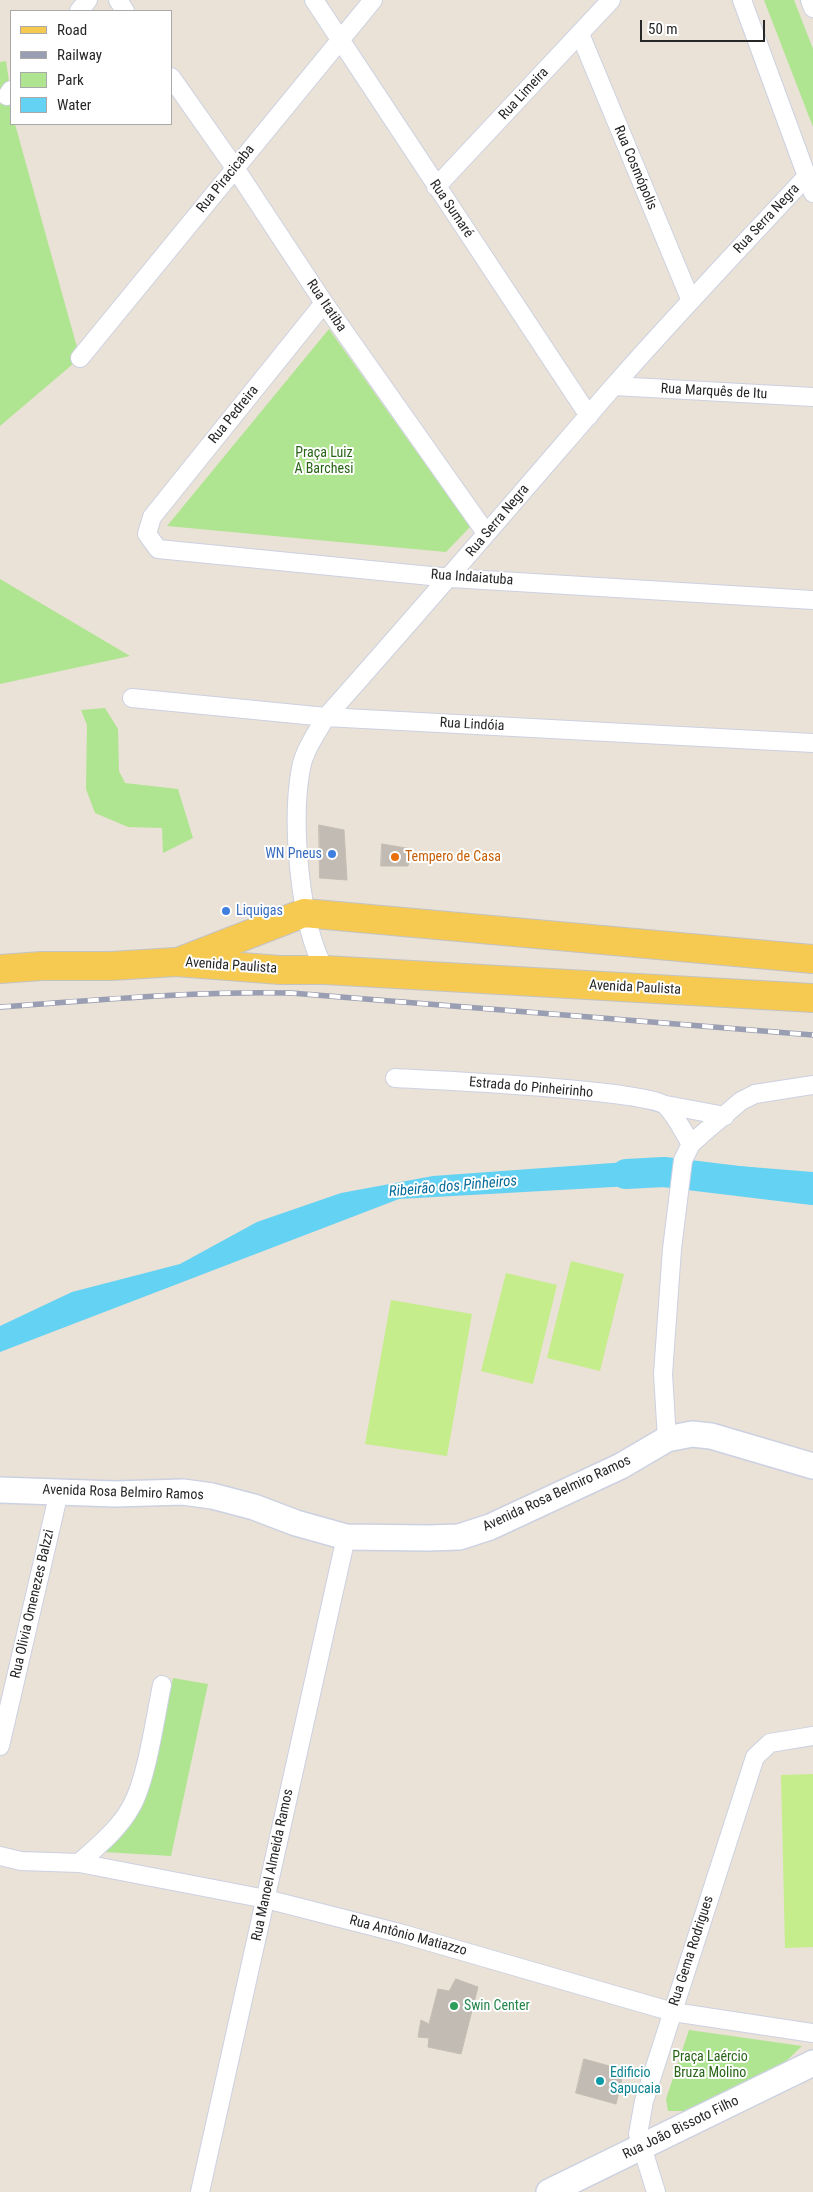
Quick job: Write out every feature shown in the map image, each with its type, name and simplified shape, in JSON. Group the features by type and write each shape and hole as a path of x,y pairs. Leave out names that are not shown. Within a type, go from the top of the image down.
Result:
{"main road":[{"name":"Avenida Paulista","path":"176,962 304,913 813,959"},
{"name":"Avenida Paulista","path":"176,962 280,970 325,970 813,998"},
{"path":"0,969 176,962"},
{"name":"Avenida Rosa Belmiro Ramos","path":"0,1490 115,1494 183,1492 212,1496 346,1537 459,1537 490,1527 621,1466 668,1439 692,1434 711,1436 813,1466"},
{"name":"Rua João Bissoto Filho","path":"550,2192 813,2063"}],"street":[{"path":"80,10 88,0"},
{"name":"Rua Sumaré","path":"314,0 589,416"},
{"name":"Rua Piracicaba","path":"80,358 372,0"},
{"name":"Rua Limeira","path":"436,187 611,0"},
{"path":"742,0 813,193"},
{"path":"810,0 813,8"},
{"name":"Rua Cosmópolis","path":"580,34 691,301"},
{"name":"Rua Itatiba","path":"172,78 235,168 324,304 486,533"},
{"name":"Rua Serra Negra","path":"325,970 317,956 304,913 298,847 298,798 301,766 326,717 451,578 486,533 614,386 807,176"},
{"name":"Rua Pedreira","path":"147,527 152,517 324,304"},
{"name":"Rua Marquês de Itu","path":"614,386 813,397"},
{"name":"Rua Indaiatuba","path":"147,527 147,534 158,548 451,578 813,600"},
{"name":"Rua Lindóia","path":"132,698 326,717 813,743"},
{"path":"0,962 42,966"},
{"name":"Estrada do Pinheirinho","path":"395,1078 528,1086 643,1098 666,1105 725,1116"},
{"path":"668,1439 663,1374 678,1195 683,1160 692,1144 741,1101 755,1094 813,1084"},
{"path":"666,1105 692,1144"},
{"name":"Rua Olivia Omenezes Balzzi","path":"0,1746 58,1492"},
{"name":"Rua Manoel Almeida Ramos","path":"200,2192 346,1537"},
{"path":"80,1863 118,1827 132,1806 140,1782 162,1684"},
{"name":"Rua Gema Rodrigues","path":"656,2192 638,2134 644,2101 756,1757 770,1743 813,1736"},
{"name":"Rua Antônio Matiazzo","path":"0,1856 21,1861 80,1863 266,1899 403,1934 673,2012 813,2033"}],"green space":[{"path":"764,0 794,0 813,49 813,127"},
{"path":"6,61 10,88 10,125 15,125 80,358 0,426 0,62"},
{"name":"Praça Luiz A Barchesi","path":"329,329 470,527 446,552 167,526"},
{"path":"0,579 130,656 0,684"},
{"path":"105,708 118,729 119,771 125,783 178,789 193,838 163,853 162,828 128,827 95,813 86,789 87,725 81,710"},
{"path":"571,1261 624,1274 600,1371 547,1358"},
{"path":"506,1273 557,1285 533,1384 481,1371"},
{"path":"391,1300 472,1314 447,1456 365,1444"},
{"path":"173,1678 208,1684 171,1856 104,1852 139,1812"},
{"path":"813,1774 813,1947 785,1948 781,1775"},
{"name":"Praça Laércio Bruza Molino","path":"689,2030 802,2046 780,2067 684,2111 668,2111 666,2099"}],"water":[{"path":"668,1159 667,1184 399,1199 0,1352 0,1326 72,1292 180,1264 257,1222 341,1193 433,1176"},
{"path":"701,1163 813,1172 813,1195 690,1185"}],"building":[{"name":"WN Pneus","path":"319,825 344,830 347,880 320,878"},
{"name":"Tempero de Casa","path":"382,844 412,849 408,866 381,866"},
{"name":"Swin Center","path":"456,1979 478,1987 461,2054 428,2047 429,2038 418,2037 421,2020 429,2024 438,1989 449,1991"},
{"name":"Edificio Sapucaia","path":"584,2059 624,2070 616,2104 576,2093"}],"waterway":[{"name":"Ribeirão dos Pinheiros","path":"626,1174 664,1172 813,1190"}],"railway":[{"path":"0,1007 182,995 291,993 813,1035"}],"place":[{"name":"WN Pneus","path":"332,854"},
{"name":"Tempero de Casa","path":"395,857"},
{"name":"Liquigas","path":"226,911"},
{"name":"Swin Center","path":"454,2006"},
{"name":"Edificio Sapucaia","path":"600,2081"}]}
